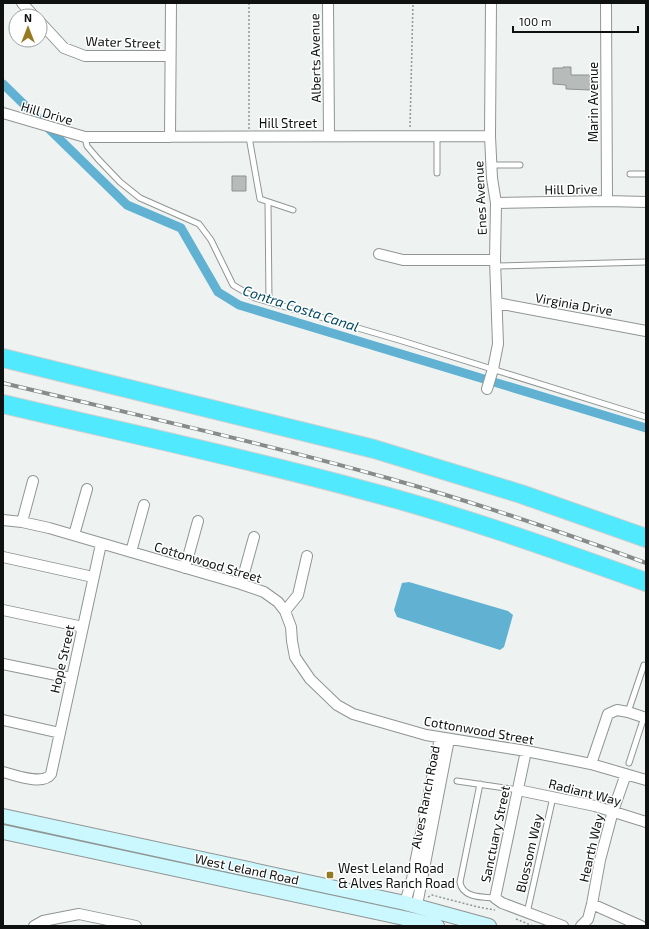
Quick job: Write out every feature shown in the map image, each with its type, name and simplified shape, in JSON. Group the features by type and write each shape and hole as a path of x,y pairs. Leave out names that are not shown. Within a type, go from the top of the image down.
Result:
{"highway":[{"path":"3,358 374,449 520,494 646,538"},
{"path":"3,404 294,472 360,489 504,532 646,582"}],"main road":[{"name":"West Leland Road","path":"3,816 411,904 489,926"},
{"name":"West Leland Road","path":"3,832 437,926"}],"street":[{"path":"170,137 171,3"},
{"name":"Alberts Avenue","path":"328,3 329,136"},
{"name":"Enes Avenue","path":"487,389 498,344 495,263 496,204 492,178 490,136 491,3"},
{"name":"Marin Avenue","path":"606,3 607,201"},
{"name":"Water Street","path":"48,31 64,48 85,56 170,56"},
{"name":"Hill Drive","path":"3,113 85,137"},
{"name":"Hill Street","path":"85,137 490,136"},
{"name":"Hill Drive","path":"496,204 607,201 646,202"},
{"path":"379,254 403,260 495,263"},
{"name":"Virginia Drive","path":"496,303 646,331"},
{"path":"22,522 33,481"},
{"path":"74,535 87,489"},
{"path":"131,552 144,506"},
{"name":"Cottonwood Street","path":"3,520 22,522 74,535 264,592 278,602 285,611 291,627 295,657 310,679 337,705 353,714 444,739 526,751 591,764 646,780"},
{"path":"185,568 198,521"},
{"path":"241,584 254,537"},
{"name":"Hope Street","path":"3,772 36,780 46,778 52,770 101,544"},
{"path":"285,611 298,595 307,556"},
{"path":"3,557 94,577"},
{"path":"3,610 83,626"},
{"path":"3,664 71,678"},
{"path":"591,764 608,714 617,710 645,718"},
{"path":"3,720 60,733"},
{"name":"Alves Ranch Road","path":"411,904 412,879 444,739"},
{"name":"Sanctuary Street","path":"526,751 495,898 502,904 563,926"},
{"name":"Hearth Way","path":"581,926 588,919 600,860 613,811 626,774"},
{"name":"Radiant Way","path":"518,790 613,811 646,822"},
{"path":"592,904 641,926"},
{"path":"34,926 43,920 79,914 136,926"}],"lane":[{"path":"437,173 438,136"},
{"path":"85,137 87,146 98,159 120,182 140,198 199,224 211,240 233,285 255,298 399,340 646,417"},
{"path":"249,137 260,199 293,210"},
{"path":"491,165 520,165"},
{"path":"630,174 646,174"},
{"path":"268,202 269,302"},
{"path":"495,263 646,262"},
{"path":"628,712 644,665"},
{"path":"628,763 645,718"},
{"path":"457,781 518,790"},
{"path":"480,784 460,887 468,894 495,898"},
{"name":"Blossom Way","path":"527,913 553,797"}],"path":[{"path":"249,3 249,137"},
{"path":"410,136 413,3"},
{"path":"411,904 432,896 496,910"},
{"path":"512,915 517,919 533,926"}],"water":[{"path":"409,582 508,611 513,615 504,647 500,650 397,617 394,610 402,583"}],"building":[{"path":"571,67 571,75 590,75 590,90 566,89 566,85 553,84 553,68"},
{"path":"232,176 246,176 246,191 232,191"}],"waterway":[{"name":"Contra Costa Canal","path":"3,84 127,205 181,228 218,292 239,305 646,428"}],"railway":[{"path":"3,383 246,441 391,479 519,518 646,563"}],"place":[{"name":"West Leland Road & Alves Ranch Road","path":"330,875"}]}
